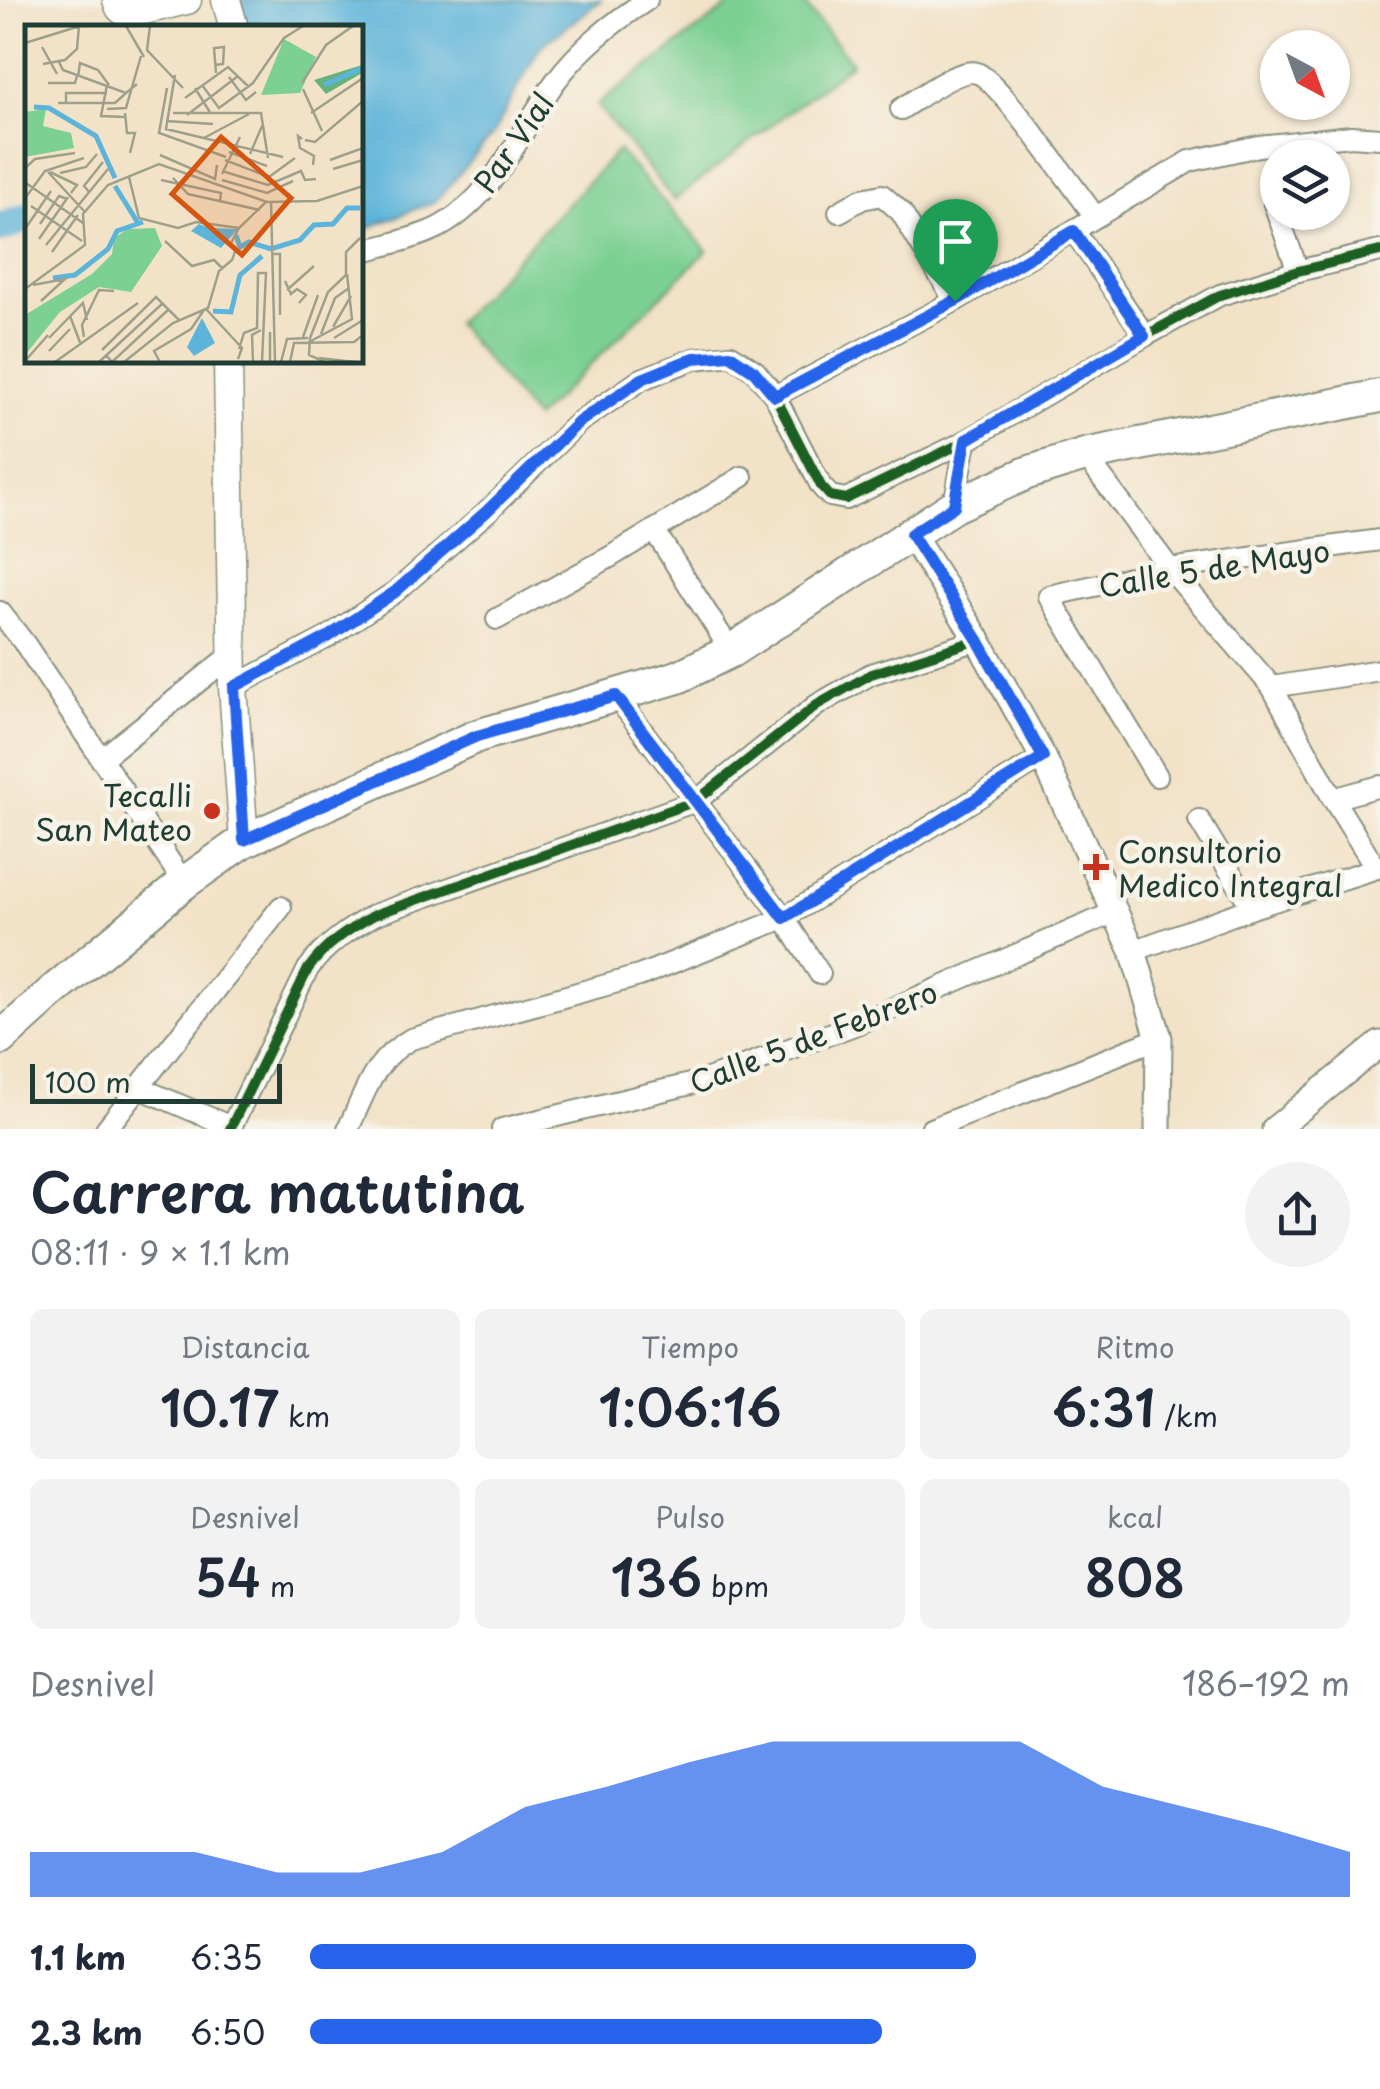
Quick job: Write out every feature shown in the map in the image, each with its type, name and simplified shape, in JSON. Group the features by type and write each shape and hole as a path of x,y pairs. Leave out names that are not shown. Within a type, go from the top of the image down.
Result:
{"main road":[{"path":"117,0 128,14 188,0"},
{"path":"228,362 234,687 244,840"},
{"path":"0,1039 184,883 244,840 477,736 706,665 954,506 1027,473 1085,455 1380,396"}],"street":[{"name":"Par Vial","path":"362,251 440,226 476,198 582,49 647,0"},
{"path":"901,109 961,73 976,72 1010,104 1095,216"},
{"path":"775,396 955,301 1190,161 1277,144 1351,136 1380,138"},
{"path":"839,212 862,198 882,196 902,212 955,301"},
{"path":"1283,230 1298,271"},
{"path":"1074,231 1144,336"},
{"path":"234,687 328,637 395,592 579,422 642,379 694,358 730,355 754,371 775,396 821,486 830,496 846,499 966,440 1220,295 1380,251"},
{"path":"954,506 966,440"},
{"path":"1085,455 1170,569 1272,688 1333,799 1378,867 1132,951"},
{"path":"496,619 742,477"},
{"path":"654,530 732,651"},
{"path":"911,534 978,640 1043,757 1116,912 1158,1038 1158,1129"},
{"name":"Calle 5 de Mayo","path":"1158,776 1049,596 1170,569 1380,540"},
{"path":"0,612 184,883"},
{"path":"140,1088 231,1128 308,969 321,950 348,930 374,915 696,801 817,705 871,674 978,640"},
{"path":"101,759 233,654"},
{"path":"1272,688 1380,670"},
{"path":"616,696 784,918 820,974"},
{"path":"348,1129 379,1064 411,1038 639,976 784,918 1043,757"},
{"path":"1333,799 1380,786"},
{"path":"1199,820 1252,908"},
{"path":"106,1129 280,907"},
{"name":"Calle 5 de Febrero","path":"502,1129 704,1081 854,1026 1116,912"},
{"path":"931,1129 1158,1038"},
{"path":"1275,1129 1380,1044"}],"green space":[{"path":"737,0 801,0 852,63 674,200 597,105"},
{"path":"618,150 707,251 535,419 456,323"}],"water":[{"path":"240,0 601,0 539,48 493,134 436,201 362,230 362,25 245,25"}],"waterway":[{"path":"0,228 25,218"}],"cycle path":[{"path":"233,687 328,637 395,592 486,513 579,422 642,379 694,359 731,355 755,371 775,396 821,486 830,496 846,499 966,441 1220,295 1380,251"},
{"path":"230,1129 308,969 355,926 374,915 696,801 817,705 871,674 978,640"}],"place":[{"name":"Tecalli San Mateo","path":"212,811"},
{"name":"Consultorio Medico Integral","path":"1096,867"}],"route":[{"path":"1074,231 1144,336 966,440 954,506 911,534 978,640 1043,757 784,918 616,696 477,736 244,840 234,687 328,637 395,592 579,422 642,379 694,358 730,355 754,371 775,396 955,301 1074,231"}]}
